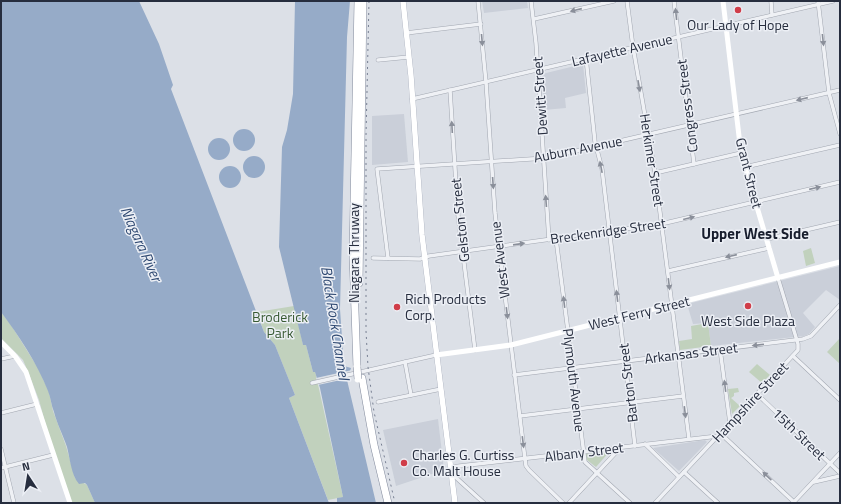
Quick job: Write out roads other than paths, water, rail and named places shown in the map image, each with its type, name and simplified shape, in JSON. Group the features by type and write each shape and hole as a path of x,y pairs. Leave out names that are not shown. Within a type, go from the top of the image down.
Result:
{"highway":[{"name":"Niagara Thruway","path":"358,1 353,255 358,373 367,438 383,503"},
{"name":"Niagara Thruway","path":"364,1 359,282 360,352 358,373 388,503"}],"main road":[{"path":"403,1 425,257 455,503"}],"street":[{"name":"West Avenue","path":"478,1 499,246 526,466 563,503"},
{"name":"Dewitt Street","path":"531,1 538,70 549,240"},
{"path":"534,19 614,1"},
{"name":"Herkimer Street","path":"627,1 633,47 655,173 689,439"},
{"name":"Congress Street","path":"674,1 694,164"},
{"name":"Grant Street","path":"723,1 741,153 797,340"},
{"path":"770,1 772,15"},
{"name":"Lafayette Avenue","path":"412,99 819,3 833,1"},
{"path":"819,3 829,93 840,134"},
{"path":"406,33 481,24"},
{"path":"378,60 409,57"},
{"name":"Barton Street","path":"586,58 596,146 602,169 635,446"},
{"name":"Gelston Street","path":"450,90 458,215 474,350"},
{"name":"Auburn Avenue","path":"388,258 377,169 544,158 840,90"},
{"path":"745,167 840,145"},
{"path":"655,173 741,153"},
{"name":"Breckenridge Street","path":"373,258 420,258 661,224 840,182"},
{"path":"766,239 840,222"},
{"name":"Plymouth Avenue","path":"556,238 585,462 630,503"},
{"path":"668,271 769,248"},
{"name":"West Ferry Street","path":"436,355 511,345 840,262"},
{"path":"797,340 811,336 840,305"},
{"name":"Arkansas Street","path":"514,375 797,340"},
{"name":"Hampshire Street","path":"655,503 793,356 798,350 797,340"},
{"path":"1,342 15,356 26,372 70,503"},
{"path":"720,349 730,423"},
{"path":"312,383 436,355"},
{"path":"1,359 15,356"},
{"path":"793,356 840,400"},
{"path":"405,362 411,395"},
{"path":"378,402 441,389"},
{"name":"15th Street","path":"757,394 840,473"},
{"path":"520,416 683,396"},
{"path":"1,413 38,404"},
{"path":"719,435 794,503 840,453"},
{"name":"Albany Street","path":"451,471 525,459 719,435"},
{"path":"645,444 679,477"},
{"path":"569,503 621,447"},
{"path":"1,449 3,467 14,503"},
{"path":"3,467 53,455"},
{"path":"451,471 484,503"},
{"path":"684,472 718,503"},
{"path":"813,482 840,476"}],"water":[{"name":"Niagara River","path":"1,1 139,1 159,44 173,85 171,89 264,332 275,345 295,395 289,398 329,503 95,503 87,485 85,483 79,484 76,480 72,471 67,447 44,381 27,350 1,312"},
{"name":"Black Rock Channel","path":"295,1 350,1 347,37 340,309 344,366 351,368 347,380 376,503 337,503 337,498 343,497 320,388 315,372 313,372 306,345 303,345 279,247 282,147 287,130 293,94"},
{"path":"240,129 248,129 255,136 255,144 248,151 240,151 233,144 233,136"},
{"path":"215,138 223,138 230,145 230,153 223,160 215,160 208,153 208,145"},
{"path":"250,156 258,156 265,163 265,171 258,178 250,178 243,171 243,163"},
{"path":"226,166 234,166 241,173 241,181 234,188 226,188 219,181 219,173"}],"railway":[{"path":"369,1 366,136 366,331 368,367 374,412 395,503"}],"place":[{"name":"Our Lady of Hope","path":"738,10"},
{"name":"West Side Plaza","path":"748,306"},
{"name":"Rich Products Corp.","path":"397,307"},
{"name":"Charles G. Curtiss Co. Malt House","path":"404,463"}],"district":[{"name":"Upper West Side","path":"755,234"}],"park label":[{"name":"Broderick Park","path":"280,326"}]}
